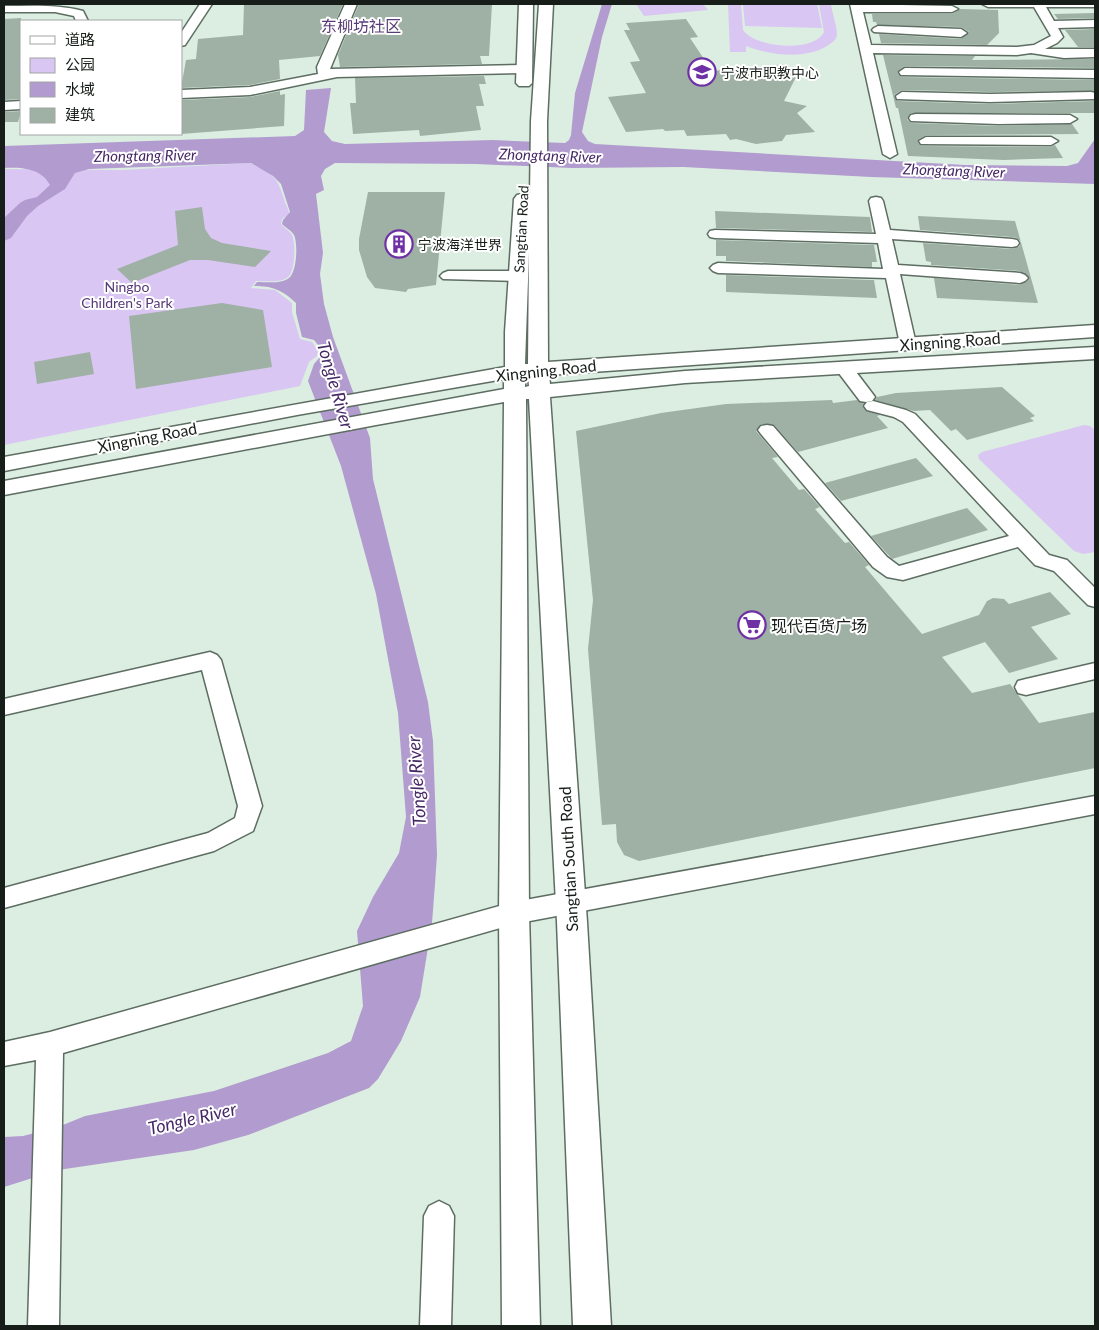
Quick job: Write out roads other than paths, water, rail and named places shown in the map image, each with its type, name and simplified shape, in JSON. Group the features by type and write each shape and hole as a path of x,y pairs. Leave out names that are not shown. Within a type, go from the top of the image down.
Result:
{"main road":[{"path":"524,95 526,4"},
{"name":"Sangtian Road","path":"527,381 532,120 546,4"},
{"name":"Sangtian Road","path":"527,381 518,276 532,191"},
{"name":"Xingning Road","path":"4,464 373,396 908,344 1095,331"},
{"name":"Xingning Road","path":"4,488 376,418 527,381 685,377 1095,353"},
{"path":"520,1326 514,913 527,381"},
{"name":"Sangtian South Road","path":"527,381 571,903 592,1326"}],"street":[{"path":"182,40 206,4"},
{"path":"332,75 324,73 323,67 351,4"},
{"path":"988,4 1095,4"},
{"path":"866,49 1033,50 1049,45 1058,37 1038,4"},
{"path":"890,154 856,6 951,6 961,33 982,74 1007,146"},
{"path":"4,8 67,10 79,14 82,20"},
{"path":"1052,25 1095,24"},
{"path":"878,30 961,33"},
{"path":"1033,50 1054,54 1095,53"},
{"path":"182,94 250,91 332,75 525,70"},
{"path":"906,72 1095,74"},
{"path":"902,96 990,98 1091,96"},
{"path":"4,106 20,105"},
{"path":"916,118 1070,119"},
{"path":"926,141 1007,146 1051,141"},
{"path":"876,201 908,344"},
{"path":"715,234 884,237 1012,244"},
{"path":"718,268 892,271 1020,278"},
{"path":"448,276 518,276"},
{"path":"844,368 877,409 896,410 909,418 1042,560 1047,563 1060,565 1095,600"},
{"path":"767,430 880,562 894,572 903,573 1022,539"},
{"path":"4,707 210,660 250,806 245,824 214,841 4,898"},
{"path":"1026,687 1095,672"},
{"path":"4,1054 50,1044 514,913 1095,805"},
{"path":"43,1326 50,1044"},
{"path":"435,1326 439,1216"}],"water":[{"path":"602,4 612,4 602,37 582,132 588,141 595,144 965,165 1067,166 1078,163 1095,139 1095,184 871,177 683,167 572,168 476,164 335,163 325,169 321,176 324,190 316,194 323,253 320,274 324,304 333,337 370,438 373,479 428,702 433,741 437,855 432,923 420,997 401,1041 378,1079 369,1088 248,1135 194,1150 58,1170 4,1187 4,1137 23,1136 58,1127 85,1116 214,1091 328,1053 351,1041 363,1006 357,931 373,897 399,853 406,817 398,713 376,594 341,466 308,381 314,364 320,357 322,350 314,340 302,337 296,313 296,303 277,290 254,286 257,282 286,280 292,275 294,270 296,257 295,239 292,232 282,224 290,212 281,184 273,176 251,163 89,169 75,173 65,189 38,206 27,216 11,238 4,241 4,218 20,203 37,197 50,185 46,179 36,172 24,168 4,168 4,146 295,136 304,130 306,90 331,88 324,132 332,141 345,144 493,140 565,143 571,135 575,93"}],"place":[{"name":"宁波市职教中心","path":"702,72"},
{"name":"宁波海洋世界","path":"399,244"},
{"name":"现代百货广场","path":"752,625"}],"district":[{"name":"东柳坊社区","path":"361,25"}],"water label":[{"name":"Zhongtang River","path":"145,155"},
{"name":"Zhongtang River","path":"550,155"},
{"name":"Zhongtang River","path":"954,170"},
{"name":"Tongle River","path":"336,385"},
{"name":"Tongle River","path":"416,781"},
{"name":"Tongle River","path":"192,1118"}],"park label":[{"name":"Ningbo Children's Park","path":"127,294"}]}
